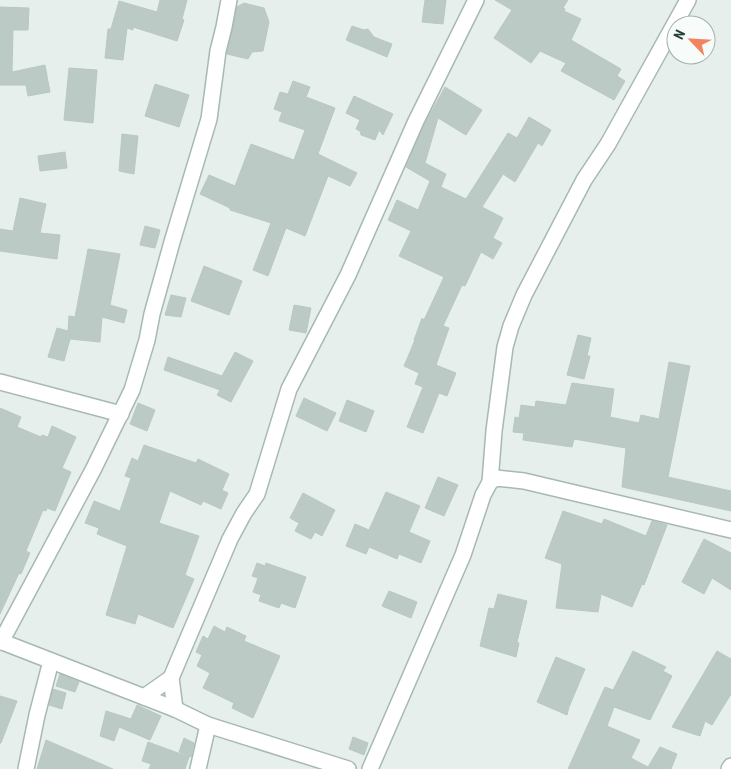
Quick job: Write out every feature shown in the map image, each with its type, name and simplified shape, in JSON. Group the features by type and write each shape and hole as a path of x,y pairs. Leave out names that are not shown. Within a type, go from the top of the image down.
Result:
{"street":[{"path":"229,0 218,51 209,119 172,242 132,390 93,470 1,642 175,709 208,725 348,769"},
{"path":"175,709 172,678 230,539 257,494 289,389 348,275 416,121 476,0"},
{"path":"370,769 463,555 480,502 490,482 501,368 509,333 521,302 584,180 608,144 688,0"},
{"path":"0,382 121,414"},
{"path":"490,482 496,478 524,481 731,530"},
{"path":"26,769 51,661"},
{"path":"144,697 172,678"},
{"path":"198,769 208,725"}],"building":[{"path":"160,0 187,0 182,19 184,20 177,41 133,27 133,30 127,28 123,60 105,58 108,29 111,29 119,1 157,12"},
{"path":"425,0 446,0 443,24 422,22"},
{"path":"495,0 568,0 563,8 565,9 564,11 581,19 571,40 621,69 617,76 625,81 614,100 561,71 566,63 540,51 531,63 494,38 512,10"},
{"path":"244,3 264,8 269,22 263,51 252,52 248,59 227,54 237,7"},
{"path":"0,7 29,8 28,30 13,30 12,72 45,65 50,92 28,96 26,85 0,85"},
{"path":"352,26 364,30 368,29 374,37 392,44 387,57 346,40"},
{"path":"69,68 97,70 93,123 64,120"},
{"path":"293,81 310,87 306,97 335,108 318,154 357,173 350,186 328,176 305,236 286,228 268,276 253,270 271,223 230,210 230,208 200,194 209,175 235,186 251,144 294,160 305,130 279,121 282,112 274,109 280,92 288,94"},
{"path":"155,84 189,95 179,127 145,116"},
{"path":"445,87 482,110 466,135 438,118 425,163 446,174 441,187 466,199 508,133 517,138 529,117 551,130 542,146 538,143 515,182 503,174 482,207 503,218 493,238 502,243 493,259 481,252 465,286 462,285 443,326 449,328 436,365 456,373 447,396 439,393 423,433 407,427 423,387 415,384 419,373 404,366 422,318 424,320 444,277 399,256 411,231 388,220 397,200 418,210 430,181 406,167 424,125"},
{"path":"354,96 393,114 383,135 379,130 375,140 361,135 360,131 356,129 360,120 346,113"},
{"path":"122,134 138,136 134,174 119,171"},
{"path":"65,152 67,168 40,171 38,156"},
{"path":"20,198 46,204 40,233 60,235 57,259 0,251 0,229 13,231"},
{"path":"145,226 160,230 155,248 140,245"},
{"path":"88,249 120,254 110,305 127,310 124,323 102,317 100,342 70,339 64,361 48,357 57,328 68,331 69,316 75,317"},
{"path":"204,266 242,281 229,315 191,301"},
{"path":"171,295 186,298 181,317 165,315"},
{"path":"294,305 311,308 306,333 289,330"},
{"path":"578,335 591,338 587,356 590,356 584,379 567,375"},
{"path":"235,352 253,361 231,402 217,395 220,390 164,370 168,357 222,376"},
{"path":"669,362 690,366 668,477 731,491 731,511 622,487 626,448 574,439 572,447 523,440 524,433 513,432 515,417 519,418 521,405 535,407 536,401 566,405 572,383 614,389 610,417 639,423 641,415 659,419"},
{"path":"304,398 336,413 327,431 296,416"},
{"path":"347,400 374,411 366,432 339,421"},
{"path":"138,403 155,410 147,431 130,424"},
{"path":"0,408 21,417 17,427 41,437 42,435 48,437 52,426 76,437 62,468 71,472 55,511 47,508 46,511 43,510 26,551 30,553 0,614"},
{"path":"144,445 196,463 198,459 229,474 222,490 228,493 221,509 203,501 201,505 170,491 159,523 199,536 185,575 194,579 173,628 138,614 135,624 106,615 127,546 97,534 99,528 85,523 94,501 120,511 131,478 125,476 132,458 138,461"},
{"path":"438,477 458,485 444,516 425,508"},
{"path":"386,492 420,506 409,532 430,541 421,563 399,554 397,559 369,547 366,554 346,546 355,524 369,530"},
{"path":"303,493 335,510 322,536 315,532 311,539 295,531 299,523 290,518"},
{"path":"563,511 602,524 604,519 646,536 652,521 667,525 644,585 642,584 632,607 601,594 598,612 556,608 562,564 545,558"},
{"path":"704,539 731,553 731,590 712,578 704,594 682,582"},
{"path":"257,563 265,566 266,563 306,577 295,608 281,603 279,608 259,601 261,595 253,592 258,578 252,576"},
{"path":"389,591 417,602 411,618 382,606"},
{"path":"498,594 527,601 517,642 519,643 516,657 480,646 489,608 494,609"},
{"path":"214,626 225,632 227,627 246,636 244,641 280,656 253,718 232,708 234,703 203,688 210,673 197,666 202,655 196,652 203,636 208,639"},
{"path":"633,651 666,667 663,671 672,676 650,720 614,707 607,726 640,740 631,758 648,767 660,747 677,754 671,769 568,769 605,687 613,690"},
{"path":"717,651 731,659 731,694 712,725 705,721 700,736 672,727"},
{"path":"556,657 585,669 567,715 537,702"},
{"path":"60,674 79,682 75,692 56,686"},
{"path":"53,689 66,693 62,709 49,705"},
{"path":"0,696 17,701 1,743 0,743"},
{"path":"137,705 161,716 150,740 119,727 114,741 100,736 106,711 131,719"},
{"path":"353,737 368,743 364,755 349,749"},
{"path":"184,738 194,743 191,757 179,752"},
{"path":"46,740 113,769 37,769"},
{"path":"148,742 189,757 185,769 149,769 151,764 142,761"}]}
